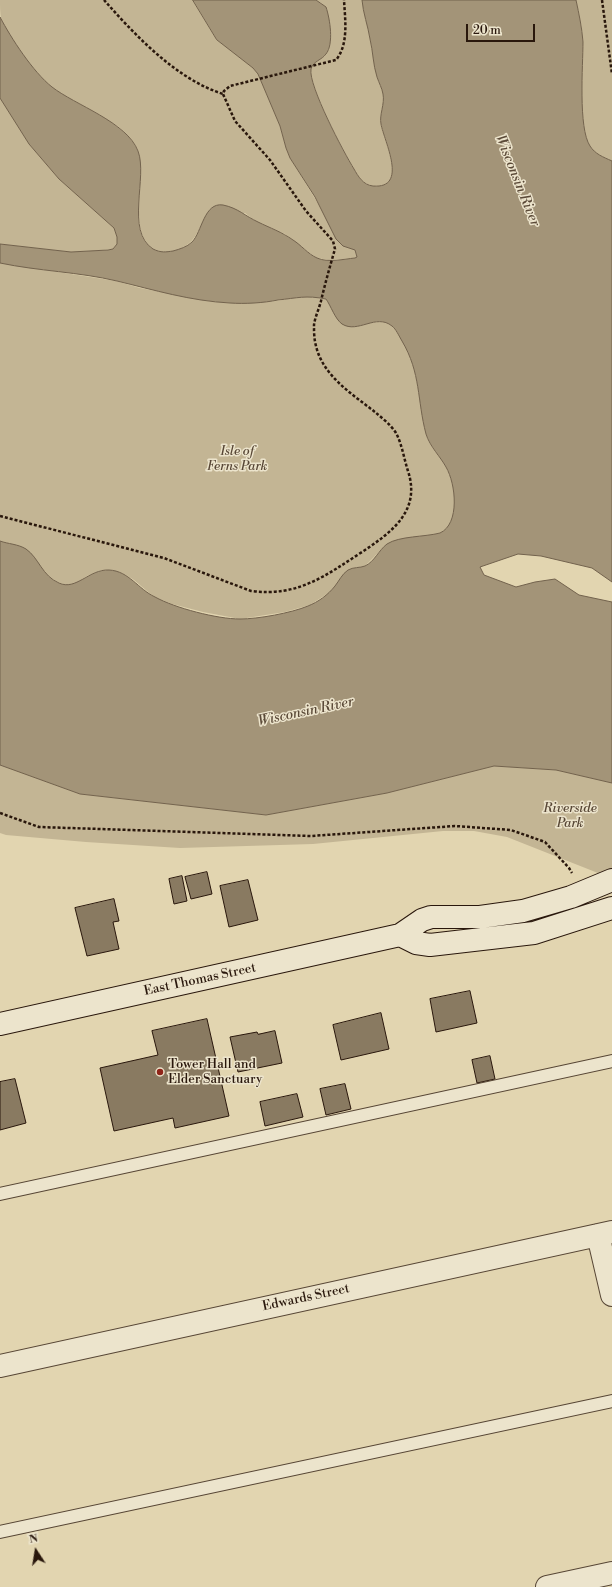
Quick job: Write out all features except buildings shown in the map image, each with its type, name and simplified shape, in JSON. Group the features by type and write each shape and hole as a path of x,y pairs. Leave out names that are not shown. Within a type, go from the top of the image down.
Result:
{"main road":[{"name":"East Thomas Street","path":"0,1024 400,935 422,920 432,917 489,916 523,911 571,897 612,880"},
{"path":"400,935 416,943 430,945 519,935 556,927 612,908"},
{"path":"605,1234 612,1295"},
{"name":"Edwards Street","path":"0,1366 605,1234"},
{"path":"548,1587 612,1573"}],"lane":[{"path":"0,1194 612,1061"},
{"path":"0,1532 612,1401"}],"path":[{"path":"0,516 164,558 251,591 286,590 311,583 330,574 380,539 398,522 409,504 412,493 411,478 396,433 382,418 331,376 324,366 316,345 314,324 334,252 333,241 306,211 264,152 235,121 223,94 197,84 174,68 152,49 104,0"},
{"path":"223,94 228,87 234,85 336,60 340,56 345,32 344,0"},
{"path":"602,0 612,74"},
{"path":"0,813 39,827 311,836 455,826 511,830 545,842 569,868 573,876"}],"green space":[{"path":"0,0 193,0 217,40 253,68 258,74 280,126 290,158 322,210 355,250 357,257 329,260 316,258 285,234 256,222 245,213 202,223 192,241 184,247 174,251 157,251 147,244 141,231 139,214 140,162 137,148 118,126 64,95 44,81 25,58 8,33 1,18"},
{"path":"316,0 362,0 376,72 384,94 381,121 389,151 392,172 390,180 384,185 370,185 362,180 358,175 335,135 315,90 311,69 315,62 326,55 330,44 328,16 323,4"},
{"path":"576,0 612,0 612,161 594,151 586,137 582,110 583,39"},
{"path":"0,98 29,144 59,179 114,228 117,237 117,244 113,249 71,252 0,244"},
{"name":"Isle of Ferns Park","path":"0,263 116,281 140,288 208,301 243,303 277,301 303,296 326,299 331,306 357,317 371,322 388,323 402,339 408,352 413,365 427,439 444,463 452,483 454,503 451,521 440,533 391,542 365,566 349,569 330,592 310,605 285,612 240,619 172,604 154,597 134,580 115,571 101,570 70,586 51,579 39,566 34,557 13,545 0,541"},
{"name":"Riverside Park","path":"0,765 80,794 266,815 387,793 494,766 556,770 612,783 612,871 603,875 507,837 474,831 443,831 313,844 180,848 6,835 0,833"}],"water":[{"name":"Wisconsin River","path":"193,0 316,0 326,7 329,18 331,38 326,54 312,66 311,69 315,89 335,135 349,161 361,180 366,184 373,186 384,185 390,180 392,162 381,124 383,94 376,72 362,0 576,0 583,42 582,80 586,137 594,151 612,161 612,582 592,568 541,556 518,554 480,567 484,575 516,587 555,579 579,595 612,602 612,783 556,770 494,766 387,793 266,815 80,794 0,765 0,541 26,549 48,576 65,585 77,582 102,571 116,571 128,577 149,594 173,605 220,617 247,619 284,613 308,606 323,598 346,572 350,569 363,567 368,564 374,559 381,549 392,541 440,533 451,521 454,503 452,483 446,467 430,443 426,434 416,376 408,353 392,326 380,322 373,322 354,327 342,324 335,316 326,299 302,297 266,302 215,302 173,295 103,278 0,263 0,244 71,252 108,250 113,249 117,244 117,237 114,228 59,179 29,144 0,98 0,17 23,54 45,81 62,94 112,123 123,131 132,141 138,151 140,162 140,230 145,241 153,249 161,252 168,252 188,245 195,237 207,213 217,205 223,205 237,210 253,220 285,235 317,258 341,260 357,257 355,250 343,246 336,239 315,197 290,158 280,126 258,74 253,68 217,40"}],"place":[{"name":"Tower Hall and Elder Sanctuary","path":"160,1072"}]}
